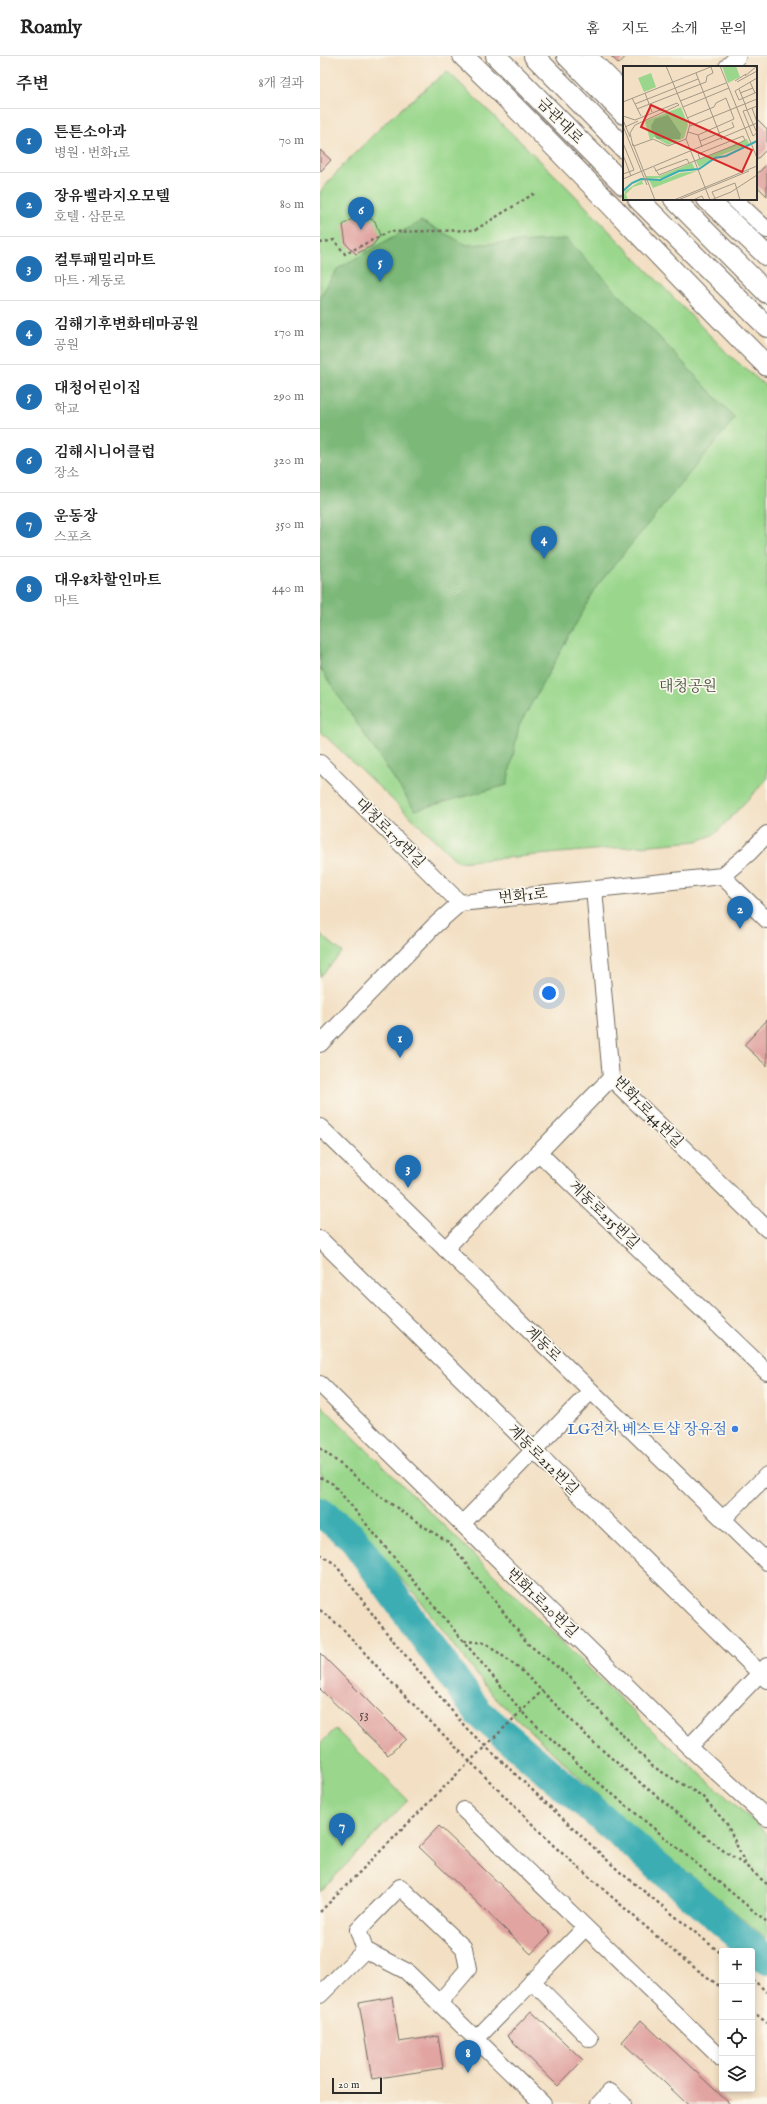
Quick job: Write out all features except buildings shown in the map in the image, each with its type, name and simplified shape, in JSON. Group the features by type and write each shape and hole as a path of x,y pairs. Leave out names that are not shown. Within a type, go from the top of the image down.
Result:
{"main road":[{"path":"463,56 516,107 689,289 767,366"},
{"name":"금관대로","path":"496,56 620,181"},
{"name":"금관대로","path":"534,56 623,146"},
{"path":"551,56 623,146"},
{"path":"567,56 623,113"},
{"path":"516,107 620,181"},
{"path":"639,200 767,327"},
{"path":"675,200 767,293"},
{"path":"708,200 767,256"}],"street":[{"path":"589,56 623,90"},
{"path":"728,66 738,56"},
{"path":"735,200 767,230"},
{"name":"대청로176번길","path":"320,763 460,903"},
{"path":"767,834 749,853 722,876 767,920"},
{"name":"번화1로","path":"460,903 722,876"},
{"name":"번화1로44번길","path":"594,889 610,1078 767,1229"},
{"path":"320,1044 434,926 460,903"},
{"path":"445,1249 610,1078"},
{"name":"계동로","path":"320,1127 767,1562"},
{"name":"계동로215번길","path":"538,1152 767,1372"},
{"name":"계동로212번길","path":"320,1239 533,1451 765,1673"},
{"name":"번화1로20번길","path":"320,1384 688,1747 767,1818"},
{"path":"462,1524 592,1391"},
{"path":"724,1519 767,1475"},
{"path":"688,1747 765,1673"},
{"path":"464,1810 719,2056"},
{"path":"439,2003 468,1969 464,1948 400,1887 358,1930 365,1950 406,1971 543,2104"},
{"path":"476,2039 585,1928"},
{"path":"320,1995 365,1950"},
{"path":"532,1981 590,2039"},
{"path":"599,2104 610,2092 623,2104"}],"path":[{"path":"320,243 334,240 345,254 388,232 475,230 535,193"},
{"path":"320,1448 384,1499 450,1543 528,1644 570,1676 593,1704 652,1766 702,1796 727,1824 746,1866"},
{"path":"320,1477 333,1484 524,1714 599,1783 767,1922"},
{"path":"320,1554 335,1564 386,1632 466,1729 620,1872 719,1952"},
{"path":"320,1610 341,1627 395,1686 554,1846 679,1956 719,1986"},
{"path":"464,1641 486,1643 522,1671 543,1690 593,1742 721,1849 746,1866 767,1884"},
{"path":"320,1912 543,1690"},
{"path":"755,1982 767,1992"},
{"path":"755,2013 767,2023"}],"green space":[{"name":"대청공원","path":"447,71 561,181 729,355 767,387 767,779 715,834 697,841 458,862 320,731 320,192 344,164 389,119"},
{"path":"421,221 467,245 567,239 735,418 597,586 519,726 507,785 415,810 320,668 320,297 337,269"},
{"path":"320,934 342,952 320,977"},
{"path":"320,1404 660,1738 767,1833 767,1939 619,1815 494,1697 414,1593 349,1519 320,1499"},
{"path":"335,1729 408,1800 320,1892 320,1744"}],"waterway":[{"path":"320,1512 352,1537 478,1712 767,1960"}],"place":[{"name":"김해시니어클럽","path":"361,230"},
{"name":"대청어린이집","path":"380,282"},
{"name":"김해기후변화테마공원","path":"544,559"},
{"name":"장유벨라지오모텔","path":"740,929"},
{"name":"튼튼소아과","path":"400,1058"},
{"name":"컬투패밀리마트","path":"408,1188"},
{"name":"LG전자 베스트샵 장유점","path":"735,1429"},
{"name":"운동장","path":"342,1846"},
{"name":"대우8차할인마트","path":"468,2073"}]}
